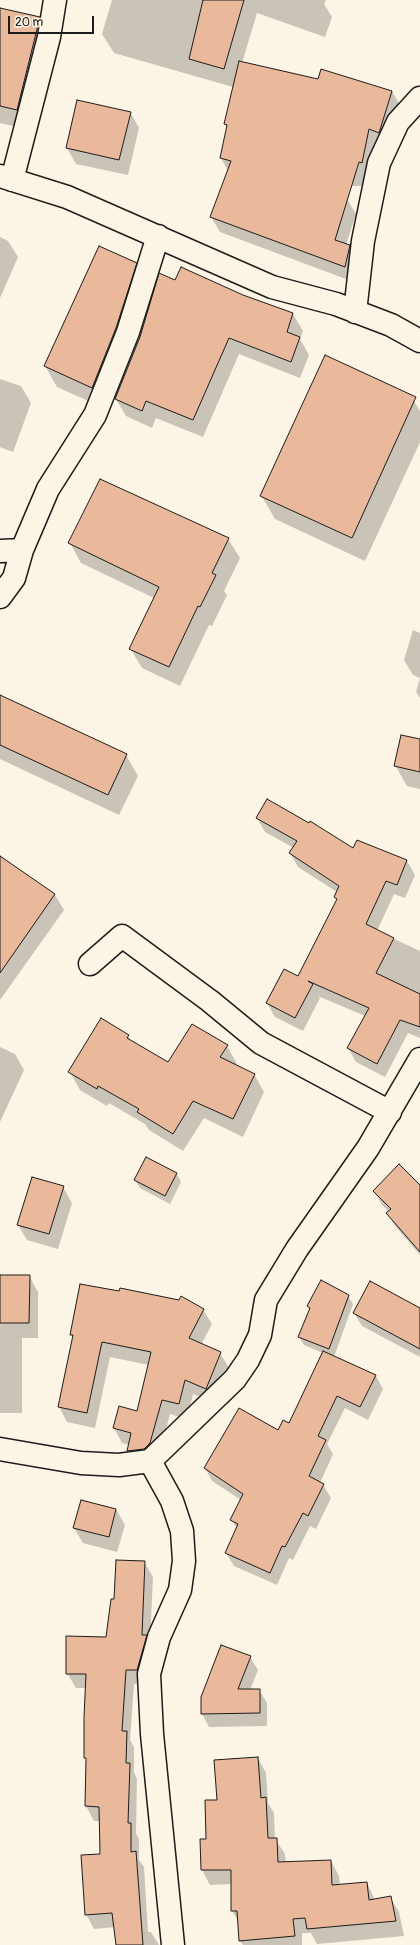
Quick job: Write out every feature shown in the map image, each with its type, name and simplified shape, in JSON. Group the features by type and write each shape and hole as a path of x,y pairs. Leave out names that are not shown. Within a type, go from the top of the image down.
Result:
{"street":[{"path":"55,0 49,36 6,178 67,197 272,287 336,304 390,325 420,341"},
{"path":"355,312 363,241 379,163 398,122 420,98"},
{"path":"0,597 14,578 22,550 48,489 95,415 128,332 158,236"},
{"path":"0,551 22,550"},
{"path":"90,964 122,936 210,1001 261,1043 390,1112"},
{"path":"0,1449 81,1463 119,1465 150,1461 235,1379 248,1360 260,1335 266,1300 297,1250 368,1148 420,1059"},
{"path":"150,1461 172,1501 182,1531 184,1561 180,1590 159,1637 149,1674 152,1734 173,1945"}],"building":[{"path":"203,0 244,0 224,69 189,59"},
{"path":"0,8 40,17 17,110 0,106"},
{"path":"239,61 318,79 321,69 392,91 379,133 369,129 362,163 359,162 335,240 350,245 345,267 210,217 231,161 220,158 227,125 224,124"},
{"path":"77,100 131,112 119,160 66,148"},
{"path":"99,246 137,263 116,328 92,388 44,366"},
{"path":"181,267 243,295 293,313 287,332 300,337 291,362 229,338 193,420 146,401 142,411 115,399 140,337 159,273 175,280"},
{"path":"325,355 416,397 352,538 260,496"},
{"path":"100,479 229,538 212,573 216,575 200,607 198,606 169,667 129,649 159,587 68,543"},
{"path":"0,695 127,754 108,795 0,745"},
{"path":"401,735 420,739 420,772 394,766"},
{"path":"267,799 309,823 310,821 353,848 357,840 407,860 397,885 386,881 366,924 394,938 376,973 420,994 420,1027 400,1020 377,1064 347,1048 369,1008 308,981 313,984 295,1018 266,1003 284,969 298,976 337,899 334,897 339,886 289,853 297,841 256,818"},
{"path":"0,856 55,894 0,973"},
{"path":"101,1018 129,1035 127,1038 168,1062 192,1024 228,1045 220,1057 255,1074 233,1119 193,1101 173,1134 137,1112 139,1109 98,1086 97,1089 68,1072"},
{"path":"146,1157 177,1173 165,1196 134,1180"},
{"path":"399,1164 420,1185 420,1252 386,1213 391,1209 373,1191"},
{"path":"32,1177 64,1186 49,1234 17,1225"},
{"path":"0,1275 30,1275 29,1323 0,1323"},
{"path":"321,1280 349,1295 329,1349 298,1337 310,1308 307,1306"},
{"path":"370,1281 420,1308 420,1349 353,1313"},
{"path":"80,1284 119,1291 120,1288 179,1300 181,1296 204,1309 189,1338 221,1352 206,1389 185,1380 179,1404 162,1400 150,1443 144,1449 127,1451 131,1433 113,1428 119,1406 137,1411 151,1352 102,1342 87,1413 58,1407 73,1335 70,1335"},
{"path":"323,1351 376,1375 360,1407 337,1396 318,1436 326,1440 309,1476 324,1484 308,1516 303,1513 285,1547 282,1546 270,1573 225,1553 238,1524 230,1520 243,1494 204,1468 239,1408 278,1430 283,1420 289,1423"},
{"path":"81,1500 116,1509 109,1537 73,1528"},
{"path":"116,1560 145,1561 142,1635 147,1635 137,1670 126,1670 122,1731 127,1731 126,1763 130,1763 128,1823 131,1823 131,1852 136,1851 143,1945 116,1945 112,1913 85,1915 81,1855 100,1854 99,1807 85,1806 86,1758 84,1758 84,1717 86,1674 66,1674 66,1636 106,1637 111,1599 114,1599"},
{"path":"221,1645 251,1656 238,1689 260,1689 260,1713 201,1714 201,1697"},
{"path":"258,1757 261,1798 266,1797 268,1838 277,1838 278,1862 331,1860 332,1885 367,1882 369,1900 391,1896 396,1921 307,1929 305,1918 293,1919 295,1936 239,1941 237,1911 231,1911 231,1870 201,1870 200,1839 206,1839 205,1800 217,1800 214,1760"}]}
